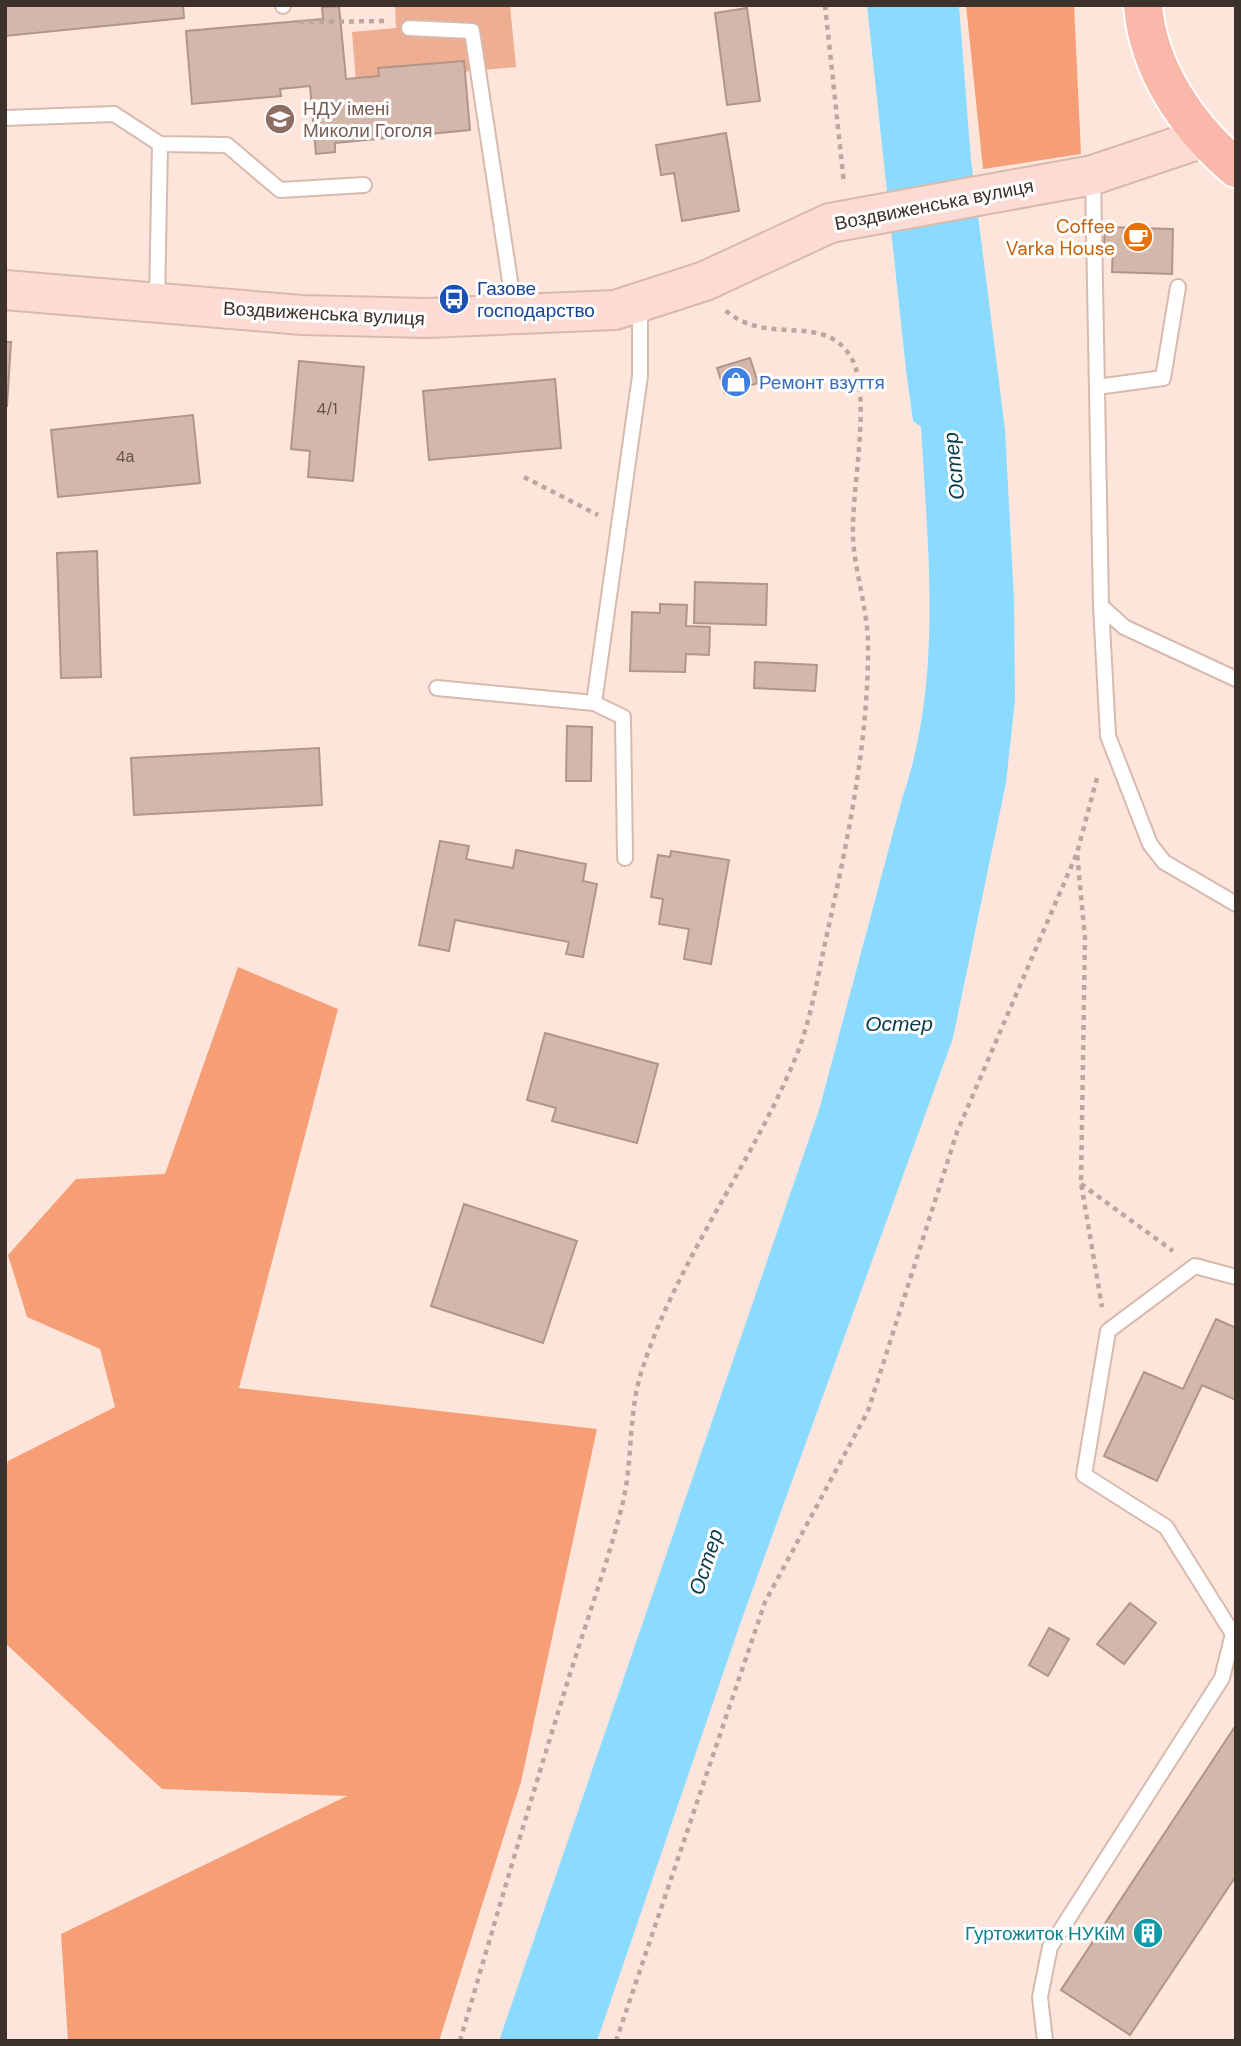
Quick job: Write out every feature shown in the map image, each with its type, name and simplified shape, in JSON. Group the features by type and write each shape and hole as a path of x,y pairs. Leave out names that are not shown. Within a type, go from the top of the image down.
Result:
{"main road":[{"path":"1143,5 1156,58 1181,107 1203,138 1236,168"}],"street":[{"name":"Воздвиженська вулиця","path":"5,290 302,315 427,318 615,310 705,281 830,223 1093,175 1203,138"}],"lane":[{"path":"409,28 472,31 516,314"},
{"path":"5,118 114,114 160,144 227,145 280,190 364,185"},
{"path":"157,302 160,144"},
{"path":"1093,175 1101,606 1108,736 1150,844 1164,862 1236,904"},
{"path":"1097,387 1163,378 1178,288"},
{"path":"594,703 640,376 640,303"},
{"path":"1101,606 1124,628 1236,679"},
{"path":"437,688 594,703 623,717 625,858"},
{"path":"1045,2041 1040,1997 1050,1947 1222,1678 1233,1634 1167,1527 1084,1475 1108,1331 1195,1266 1236,1277"}],"path":[{"path":"283,5 293,20 301,23 382,19 409,28"},
{"path":"825,5 845,188"},
{"path":"460,2041 624,1499 634,1405 646,1357 715,1211 776,1099 806,1030 842,866 859,765 868,668 867,633 853,541 853,489 862,395 859,374 850,355 828,335 810,331 764,330 746,325 728,313 705,281"},
{"path":"524,477 618,525"},
{"path":"616,2041 765,1602 868,1411 957,1132 1077,853 1108,736"},
{"path":"1077,853 1085,938 1081,1183 1108,1331"},
{"path":"1081,1183 1195,1266"}],"shaded area":[{"path":"395,5 510,5 516,67 356,82 352,32 396,28"},
{"path":"966,5 1074,5 1081,154 983,169"},
{"path":"238,967 338,1009 239,1388 597,1429 521,1782 439,2041 68,2041 61,1934 347,1796 162,1789 5,1643 5,1472 8,1461 115,1407 100,1349 27,1317 8,1255 76,1179 165,1174"}],"water":[{"name":"Остер","path":"867,5 959,5 971,160 1005,429 1014,599 1015,700 1006,783 953,1038 739,1627 597,2041 499,2041 819,1110 915,754 928,662 930,615 921,427 913,421 906,370"}],"building":[{"path":"5,5 183,5 184,18 5,36"},
{"path":"339,6 346,79 379,76 378,68 464,61 470,130 335,143 335,152 316,154 310,86 280,89 281,96 192,104 186,31 323,19 322,7"},
{"path":"747,8 760,101 727,105 715,13"},
{"path":"726,133 739,211 682,221 674,173 661,175 656,145"},
{"path":"1105,227 1173,229 1172,274 1112,272 1113,244 1104,244"},
{"path":"5,342 11,342 7,406 5,406"},
{"path":"750,358 758,383 725,393 717,368"},
{"path":"299,361 364,367 353,481 308,477 310,451 291,449"},
{"path":"555,379 561,448 429,460 423,391"},
{"path":"193,415 200,483 58,497 51,430"},
{"path":"97,551 101,677 61,678 57,553"},
{"path":"695,582 767,584 766,625 694,623"},
{"path":"660,604 687,605 686,626 710,627 709,655 686,654 685,672 630,671 632,612 660,613"},
{"path":"755,662 817,665 815,691 754,688"},
{"path":"567,726 592,727 591,781 566,781"},
{"path":"319,748 322,805 134,815 131,758"},
{"path":"440,841 469,846 466,859 513,868 516,850 586,864 583,881 597,884 583,957 566,954 569,942 455,920 449,951 419,945"},
{"path":"671,851 729,860 711,964 684,959 689,929 659,924 663,899 651,897 658,855 670,857"},
{"path":"545,1033 658,1064 637,1143 552,1121 556,1108 527,1100"},
{"path":"464,1204 577,1241 543,1343 431,1306"},
{"path":"1216,1319 1236,1328 1236,1400 1202,1385 1157,1481 1104,1456 1144,1372 1183,1389"},
{"path":"1130,1603 1156,1623 1124,1664 1097,1644"},
{"path":"1049,1628 1069,1639 1048,1676 1029,1665"},
{"name":"Гуртожиток НУКіМ","path":"1236,1725 1236,1876 1130,2035 1061,1990"}],"place":[{"name":"НДУ імені Миколи Гоголя","path":"280,119"},
{"name":"Coffee Varka House","path":"1138,237"},
{"name":"Газове господарство","path":"454,299"},
{"name":"Ремонт взуття","path":"736,382"},
{"name":"Гуртожиток НУКіМ","path":"1148,1933"}]}
